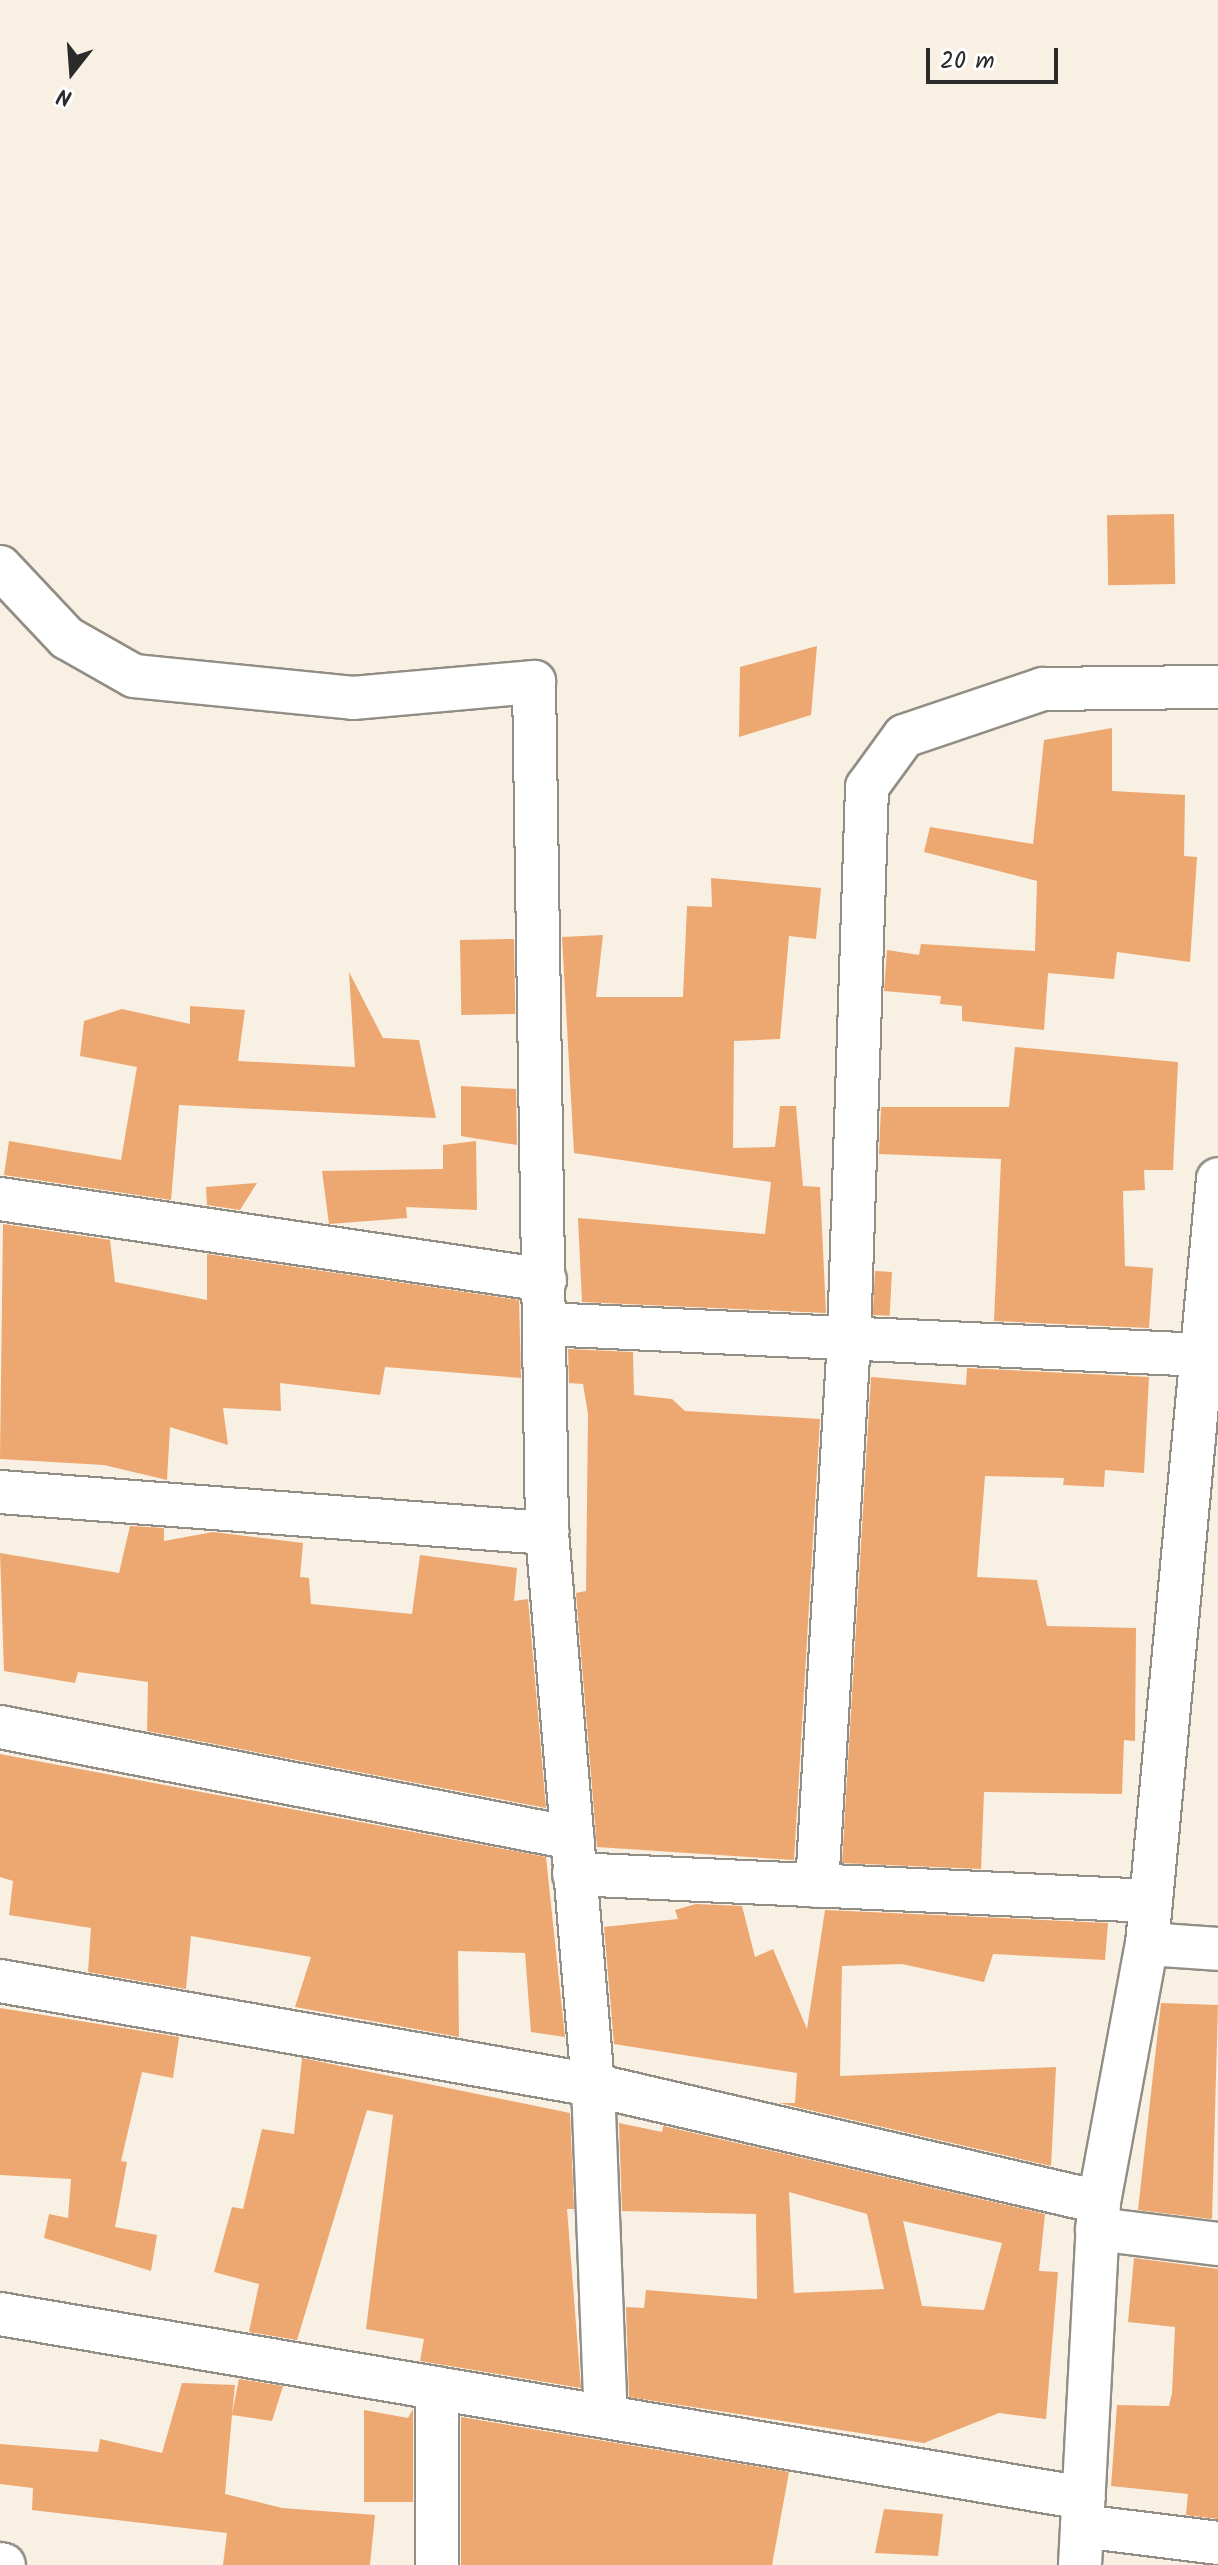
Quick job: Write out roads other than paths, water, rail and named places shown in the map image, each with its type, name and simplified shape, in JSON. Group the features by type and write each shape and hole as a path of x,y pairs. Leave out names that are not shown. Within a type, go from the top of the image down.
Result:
{"street":[{"path":"0,567 67,638 134,676 353,698 534,682 547,1533 593,2085 606,2417"},
{"path":"817,1886 849,1339 867,787 904,736 1043,689 1218,687"},
{"path":"1082,2530 1098,2216 1147,1944 1218,1179"},
{"path":"0,1199 545,1280"},
{"path":"545,1324 1202,1355"},
{"path":"0,1492 547,1533"},
{"path":"0,1727 573,1856 817,1886 1151,1901"},
{"path":"1147,1944 1218,1949"},
{"path":"0,1981 593,2085 1098,2216 1218,2244"},
{"path":"0,2314 606,2417 1082,2530 1218,2543"},
{"path":"437,2388 437,2565"}]}
